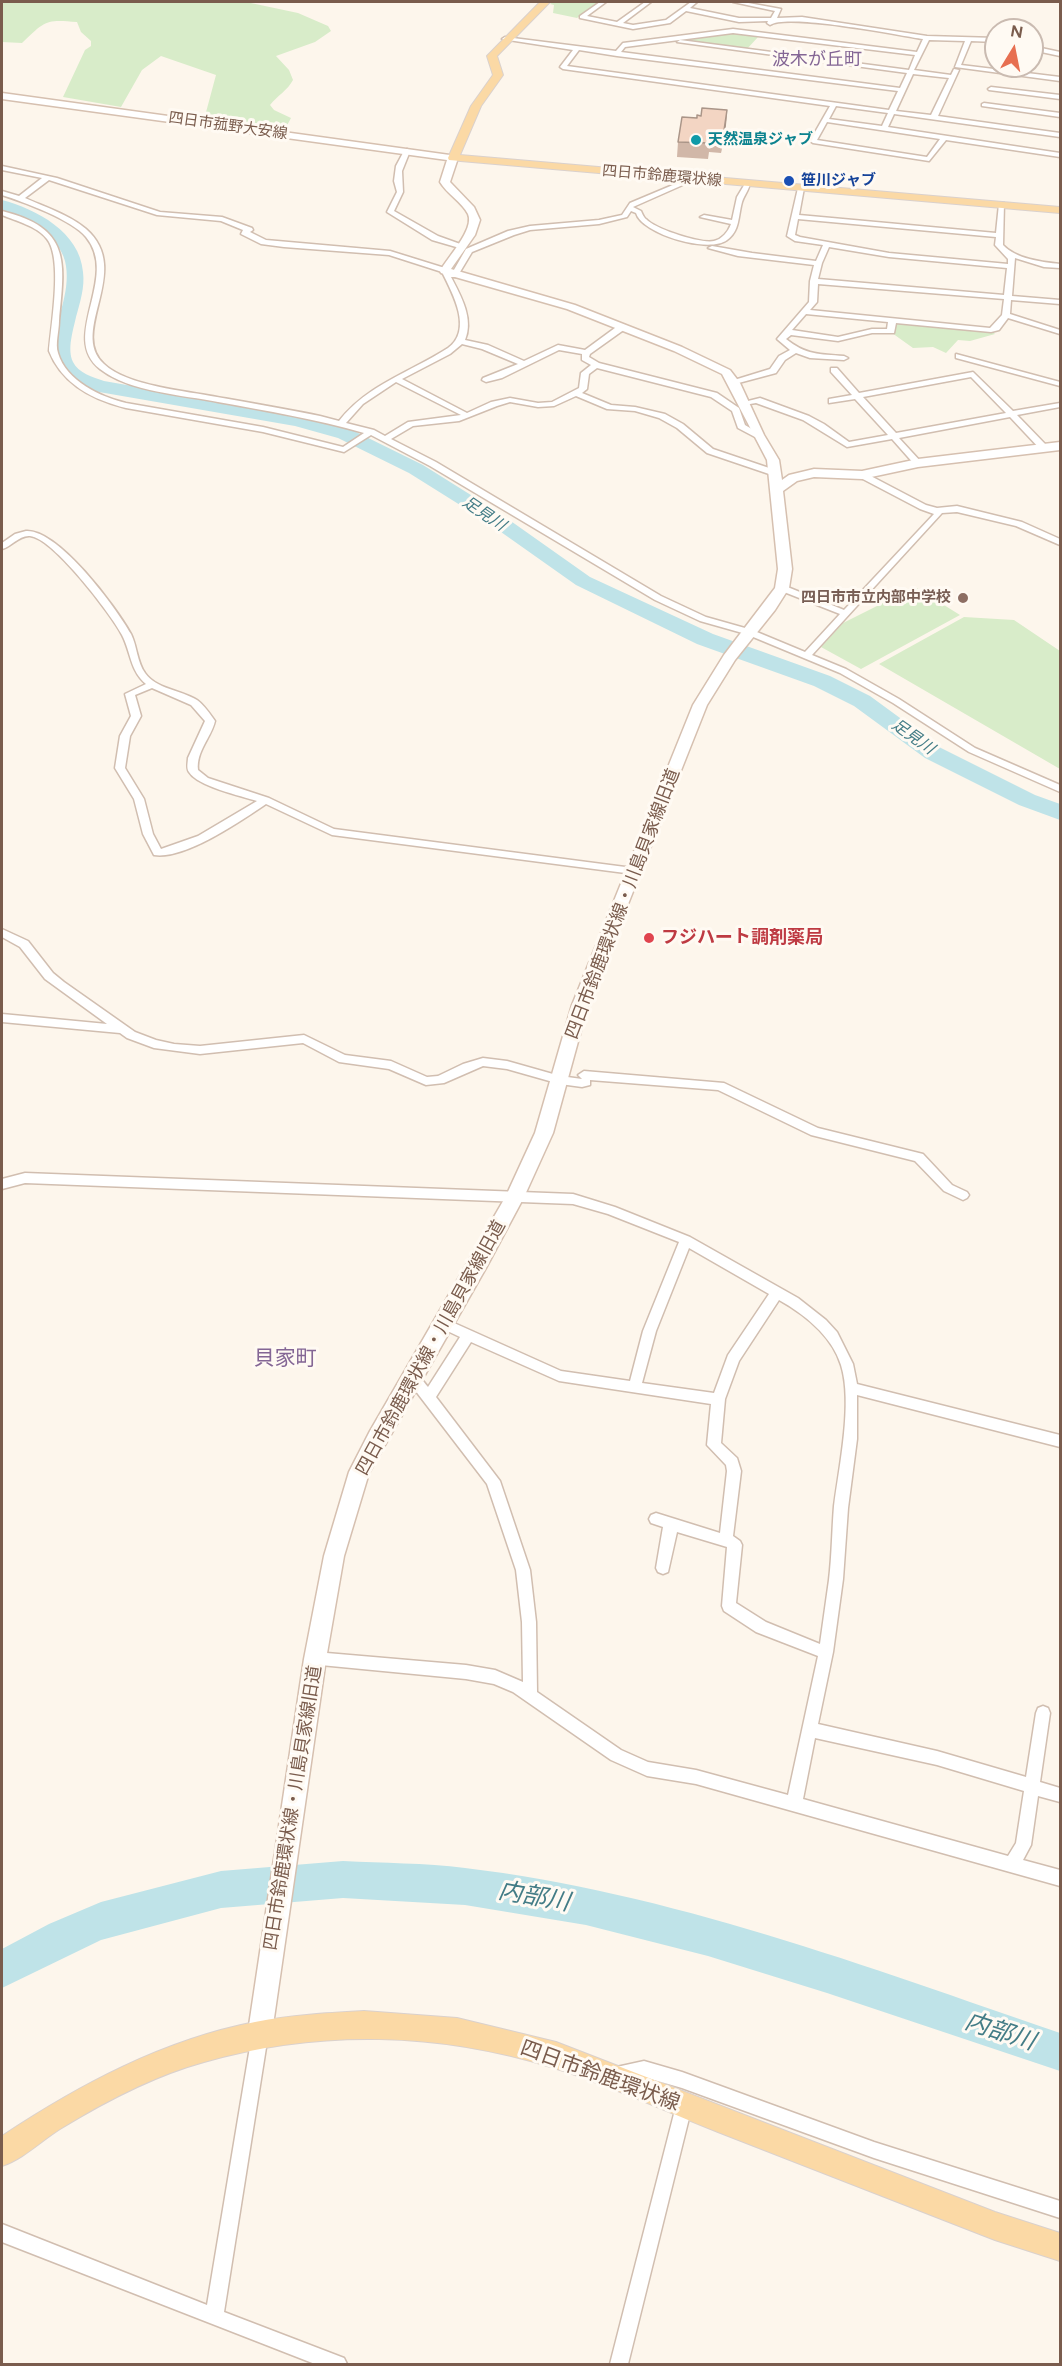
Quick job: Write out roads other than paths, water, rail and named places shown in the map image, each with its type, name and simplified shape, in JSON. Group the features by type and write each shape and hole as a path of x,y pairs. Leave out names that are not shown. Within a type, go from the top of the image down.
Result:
{"main road":[{"path":"453,158 476,106 498,75 492,56 505,39 545,2"},
{"name":"四日市鈴鹿環状線","path":"453,158 1060,210"},
{"name":"四日市鈴鹿環状線","path":"2,2152 32,2130 94,2094 169,2059 260,2032 345,2023 424,2027 506,2042 556,2055 995,2226 1060,2247"}],"street":[{"path":"603,2 582,17 633,27 669,22 694,2"},
{"path":"618,24 648,2"},
{"path":"728,89 779,10 764,4 736,2"},
{"path":"684,9 739,20 802,19 927,38 984,40"},
{"path":"617,54 623,45 733,31 919,54"},
{"path":"884,128 927,38"},
{"path":"505,39 902,90"},
{"path":"934,117 969,39"},
{"path":"663,40 952,77"},
{"path":"577,49 562,67 892,110 1060,135"},
{"path":"1044,51 1060,54"},
{"path":"957,66 984,69"},
{"path":"1044,77 1060,79"},
{"path":"976,123 995,78"},
{"path":"991,89 1060,98"},
{"name":"四日市菰野大安線","path":"2,96 453,158"},
{"path":"834,103 813,141 929,159 944,138"},
{"path":"984,105 1060,116"},
{"path":"825,120 1060,155"},
{"path":"407,152 399,164 400,192 390,212 435,238 460,247"},
{"path":"342,423 348,413 363,400 396,379 448,352 460,341 464,327 461,309 449,273 460,247 474,227 475,219 445,182 453,158"},
{"path":"2,168 48,177 159,214 222,219 249,230 244,232 269,243 390,253 449,273 572,307 678,349 726,372 734,383 742,407 773,460 784,560 782,588 845,613"},
{"path":"20,199 48,177"},
{"path":"449,273 469,251 511,233 530,228 599,222 626,216 632,204 692,178"},
{"path":"629,208 639,212 641,219 648,224 697,244 708,244 724,239 732,232 740,196 746,190 748,183"},
{"path":"801,188 791,236 798,239 890,255 1011,266"},
{"path":"2,193 67,217 86,231 100,255 102,265 100,280 89,333 90,354 104,370 123,380 150,387 342,423 386,439 433,464 658,598 703,619 748,633 843,671 896,700 972,750 1060,789"},
{"path":"805,312 991,330 996,328 1006,315 1012,259 999,245 1002,204"},
{"path":"2,213 39,230 53,240 59,264 53,351 57,364 84,389 112,402 243,426 345,449 370,433"},
{"path":"704,217 735,223"},
{"path":"795,218 999,235"},
{"path":"827,244 818,263 814,280 813,302 781,339 795,351 810,356 844,358"},
{"path":"712,248 731,253 818,263"},
{"path":"1006,253 1044,265 1060,266"},
{"path":"814,280 1060,302"},
{"path":"1006,315 1060,332"},
{"path":"789,332 838,339 872,331 891,331 892,321"},
{"path":"486,380 499,376 558,346 586,353 622,327"},
{"path":"460,341 522,363"},
{"path":"734,383 773,371 782,358 795,351"},
{"path":"586,353 586,360 596,364 706,392 742,407 757,400 806,418 847,445 1060,405"},
{"path":"958,356 1060,384"},
{"path":"386,439 411,424 450,421 510,400 538,405 554,404 583,389 585,373 596,364"},
{"path":"834,370 918,463"},
{"path":"832,400 995,370"},
{"path":"973,374 1044,448"},
{"path":"396,379 466,415"},
{"path":"576,393 610,407 635,409 662,416 680,426 710,451 775,473"},
{"path":"762,440 788,463 814,472 862,475 918,463 1060,447"},
{"path":"775,491 793,477 814,472"},
{"path":"862,475 923,507 937,511 957,509 1019,524 1060,542"},
{"path":"806,656 938,514 937,511"},
{"path":"2,547 21,535 31,533 42,536 63,552 126,634 142,676 192,701 210,721 208,733 191,763 193,771 204,780 264,800 332,832 633,872"},
{"name":"四日市鈴鹿環状線・川島貝家線旧道","path":"260,2032 314,1669 334,1556 360,1472 515,1197 544,1133 580,1005 700,705 729,658 770,607 782,588"},
{"path":"154,684 130,694 136,716 125,736 120,768 139,799 148,834 158,853 185,847 213,834 264,800"},
{"path":"2,933 24,944 49,976 121,1029 154,1044 200,1050 309,1040 343,1059 392,1065 426,1081 440,1080 466,1067 483,1062 507,1065 560,1080 585,1078 720,1086 815,1132 919,1157 948,1188 963,1194"},
{"path":"2,1018 121,1029"},
{"path":"2,1184 25,1178 264,1189 573,1199 686,1240 777,1292 811,1315 832,1336 847,1364 851,1388 850,1439 826,1652 794,1804"},
{"path":"634,1387 652,1322 686,1240"},
{"path":"726,1539 734,1471 732,1462 714,1445 718,1399 733,1359 777,1292"},
{"path":"443,1323 559,1376 718,1399"},
{"path":"428,1398 468,1335"},
{"path":"412,1377 492,1481 523,1570 529,1622 530,1696"},
{"path":"851,1388 1060,1441"},
{"path":"656,1519 726,1541 726,1539 735,1545 729,1606 766,1628 806,1647 826,1652"},
{"path":"663,1568 671,1524"},
{"path":"314,1669 485,1676 518,1687 616,1755 647,1769 696,1778 1060,1878"},
{"path":"1012,1863 1023,1845 1043,1713"},
{"path":"809,1729 937,1758 1060,1795"},
{"path":"214,2317 260,2032"},
{"path":"611,2075 644,2069 682,2080 874,2150 1060,2210"},
{"path":"619,2364 684,2106"},
{"path":"2,2233 338,2364"}],"waterway":[{"name":"足見川","path":"2,205 38,221 50,229 68,248 75,273 62,353 67,368 78,377 99,386 297,421 345,434 416,469 491,516 583,581 705,639 822,681 862,701 933,753 1027,800 1060,812"},
{"name":"内部川","path":"2,1969 63,1937 101,1921 221,1890 343,1879 465,1886 586,1907 708,1937 1060,2052"}],"place":[{"name":"天然温泉ジャブ","path":"696,140"},
{"name":"笹川ジャブ","path":"789,181"},
{"name":"四日市市立内部中学校","path":"963,598"},
{"name":"フジハート調剤薬局","path":"649,938"}],"district":[{"name":"波木が丘町","path":"817,60"},
{"name":"貝家町","path":"285,1359"}]}
